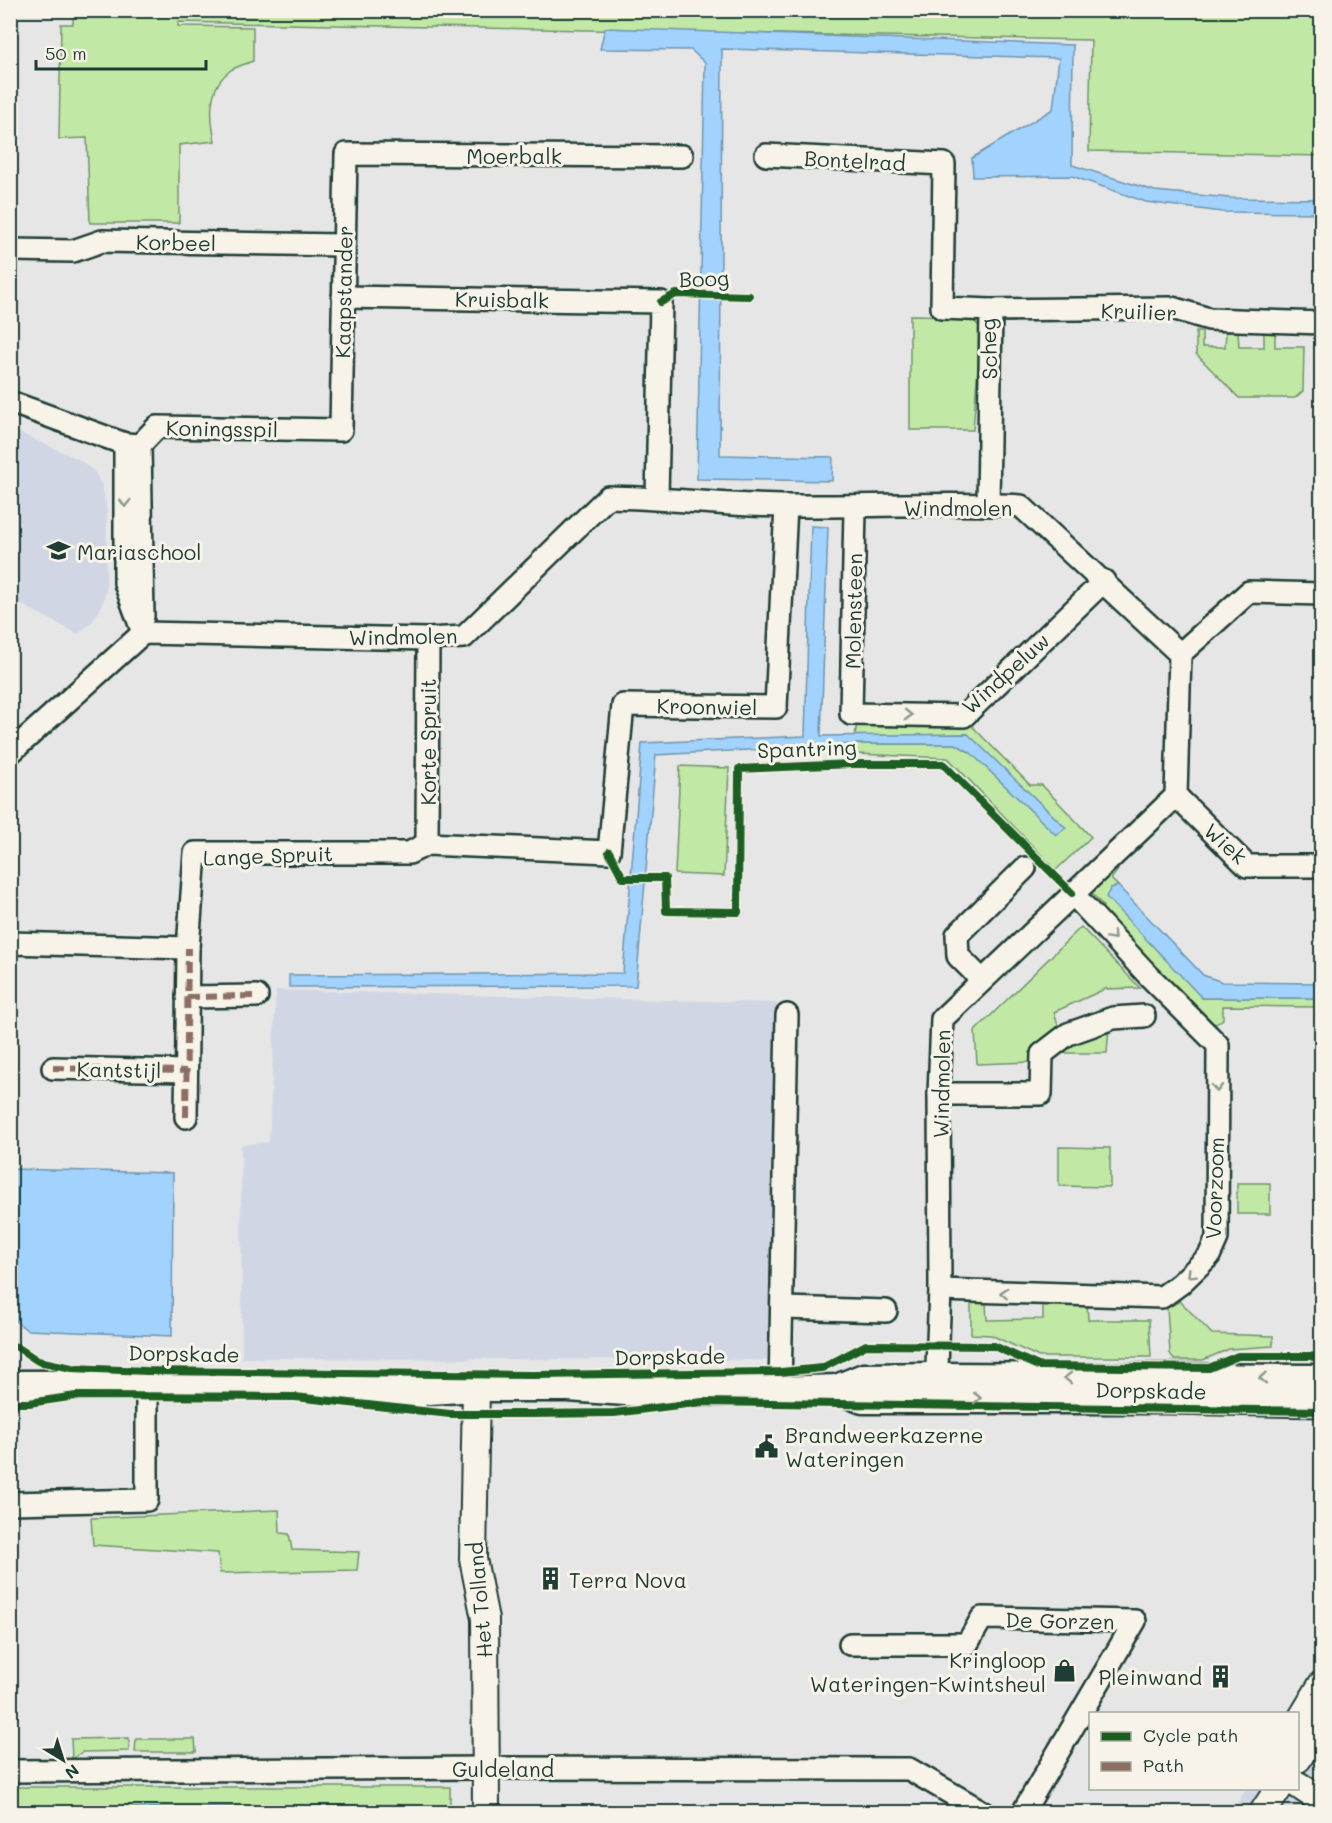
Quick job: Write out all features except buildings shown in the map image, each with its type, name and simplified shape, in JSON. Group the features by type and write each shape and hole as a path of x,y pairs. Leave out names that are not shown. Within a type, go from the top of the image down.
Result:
{"main road":[{"name":"Dorpskade","path":"10,1384 305,1384 398,1392 476,1395 570,1405 640,1392 837,1389 863,1399 936,1387 1322,1379"},
{"name":"Dorpskade","path":"936,1387 1322,1402"}],"street":[{"name":"Moerbalk","path":"346,154 682,156"},
{"name":"Kaapstander","path":"341,430 346,154"},
{"name":"Bontelrad","path":"766,155 944,164"},
{"name":"Scheg","path":"944,164 942,308 991,310 988,504"},
{"name":"Korbeel","path":"10,250 73,251 102,241 344,245"},
{"name":"Kruisbalk","path":"343,297 661,302"},
{"name":"Boog","path":"657,498 661,302"},
{"name":"Kruilier","path":"991,310 1172,308 1209,319 1322,323"},
{"path":"10,402 132,445 125,583 143,633 10,753"},
{"name":"Koningsspil","path":"132,445 157,427 341,430"},
{"name":"Windmolen","path":"143,633 464,638 608,497 786,506 988,504 1021,506 1180,654"},
{"name":"Kroonwiel","path":"609,852 623,705 776,707 786,506"},
{"name":"Molensteen","path":"851,714 855,507"},
{"name":"Windpeluw","path":"851,714 964,716 1104,581"},
{"path":"1176,796 1180,654 1249,592 1322,594"},
{"name":"Korte Spruit","path":"427,844 428,639"},
{"name":"Windmolen","path":"936,1387 940,1290 939,1094 942,1019 1176,796"},
{"name":"Wiek","path":"1176,796 1246,866 1322,866"},
{"name":"Lange Spruit","path":"188,948 195,854 409,853 427,844 609,852"},
{"path":"982,980 958,956 957,935 1025,868"},
{"name":"Voorzoom","path":"940,1290 1162,1297 1180,1284 1209,1256 1217,1238 1218,1046 1072,893"},
{"path":"10,943 188,948"},
{"name":"Kantstijl","path":"186,1116 188,948"},
{"path":"187,997 257,996"},
{"path":"780,1391 787,1015"},
{"path":"939,1094 1041,1094 1042,1054 1068,1034 1113,1018 1143,1016"},
{"name":"Kantstijl","path":"53,1068 186,1071"},
{"path":"783,1308 886,1311"},
{"path":"10,1503 147,1500 147,1385"},
{"name":"Het Tolland","path":"476,1395 473,1559 485,1619 486,1812"},
{"name":"De Gorzen","path":"850,1644 967,1644 982,1618 1135,1621 1023,1812"},
{"path":"1310,1741 1322,1684"},
{"name":"Guldeland","path":"10,1771 485,1768 909,1769 983,1812"},
{"path":"1299,1786 1322,1801"},
{"path":"1263,1812 1278,1790"}],"shaded area":[{"name":"Mariaschool","path":"11,429 78,459 95,472 102,486 107,511 106,592 99,612 92,622 78,634 11,599"},
{"path":"276,990 777,1003 771,1360 242,1358 241,1145 269,1142"},
{"path":"1321,1687 1321,1812 1232,1812 1245,1790 1299,1790 1299,1713"}],"green space":[{"path":"73,11 1321,11 1321,156 1089,151 1091,40 178,22 178,26 253,27 253,61 231,70 218,85 212,103 215,141 179,145 179,223 90,223 87,138 59,139 61,24 73,24"},
{"path":"910,315 969,316 981,328 973,430 910,430"},
{"path":"1196,332 1202,332 1202,347 1225,347 1226,332 1238,332 1239,347 1264,347 1264,332 1275,332 1275,347 1304,347 1303,391 1295,398 1239,398 1196,354"},
{"path":"857,722 968,722 1030,785 1042,785 1091,837 1056,870 948,758 857,754 856,744 956,744 971,753 968,734 855,736"},
{"path":"680,766 729,768 724,876 675,874"},
{"path":"1113,870 1118,870 1111,879 1118,886 1111,888 1202,998 1321,998 1321,1007 1223,1006 1223,1019 1216,1024 1207,1021 1100,911 1103,906 1090,891"},
{"path":"1081,927 1140,988 1105,989 1054,1012 1059,1029 1032,1054 1031,1062 977,1064 975,1031"},
{"path":"1109,1026 1107,1053 1059,1053 1072,1042"},
{"path":"1059,1147 1110,1148 1110,1187 1059,1186"},
{"path":"1237,1183 1270,1183 1270,1214 1237,1214"},
{"path":"1180,1301 1212,1334 1273,1336 1273,1346 1229,1349 1203,1360 1174,1360 1170,1353 1167,1308"},
{"path":"971,1302 986,1303 987,1320 1043,1319 1043,1302 1087,1303 1088,1320 1149,1320 1151,1357 1039,1357 991,1335 971,1334"},
{"path":"279,1510 280,1533 289,1534 292,1550 359,1552 357,1570 220,1573 218,1553 93,1545 91,1518"},
{"path":"129,1738 129,1751 82,1752 72,1759 71,1739"},
{"path":"136,1739 195,1739 196,1752 135,1752"},
{"path":"10,1787 450,1787 450,1812 399,1810 398,1805 11,1809"}],"water":[{"path":"605,28 1073,45 1072,165 1155,191 1230,198 1321,199 1321,213 1222,212 1146,202 1072,176 973,177 972,158 1053,109 1059,58 722,49 720,455 833,457 832,481 697,479 705,63 691,50 600,49"},
{"path":"811,526 828,527 821,736 968,734 1066,828 1056,835 971,753 956,744 856,744 656,755 636,986 289,987 289,975 623,973 642,743 805,736"},
{"path":"1118,886 1203,975 1222,982 1321,983 1321,998 1202,998 1106,897 1111,888"},
{"path":"11,1169 173,1173 172,1336 27,1330 13,1319 10,1296"},
{"path":"399,1805 399,1812 10,1812 11,1809"}],"pier":[{"path":"698,283 724,284 723,300 698,299"}],"marked path":[{"path":"186,1117 188,948"},
{"path":"187,997 257,996"},
{"path":"53,1068 186,1071"}],"cycle path":[{"path":"661,302 676,294 749,296"},
{"name":"Spantring","path":"609,852 623,878 665,878 666,911 738,912 739,769 852,764 943,764 1072,893"},
{"path":"10,1345 38,1361 72,1368 147,1371 534,1375 781,1372 822,1368 866,1345 994,1346 1038,1366 1209,1368 1238,1356 1310,1356 1322,1359"},
{"path":"10,1403 29,1403 76,1396 295,1397 450,1414 614,1413 703,1402 1322,1411"}],"place":[{"name":"Mariaschool","path":"59,551"},
{"name":"Brandweerkazerne Wateringen","path":"767,1446"},
{"name":"Terra Nova","path":"551,1579"},
{"name":"Kringloop Wateringen-Kwintsheul","path":"1064,1671"},
{"name":"Pleinwand","path":"1220,1676"}]}
